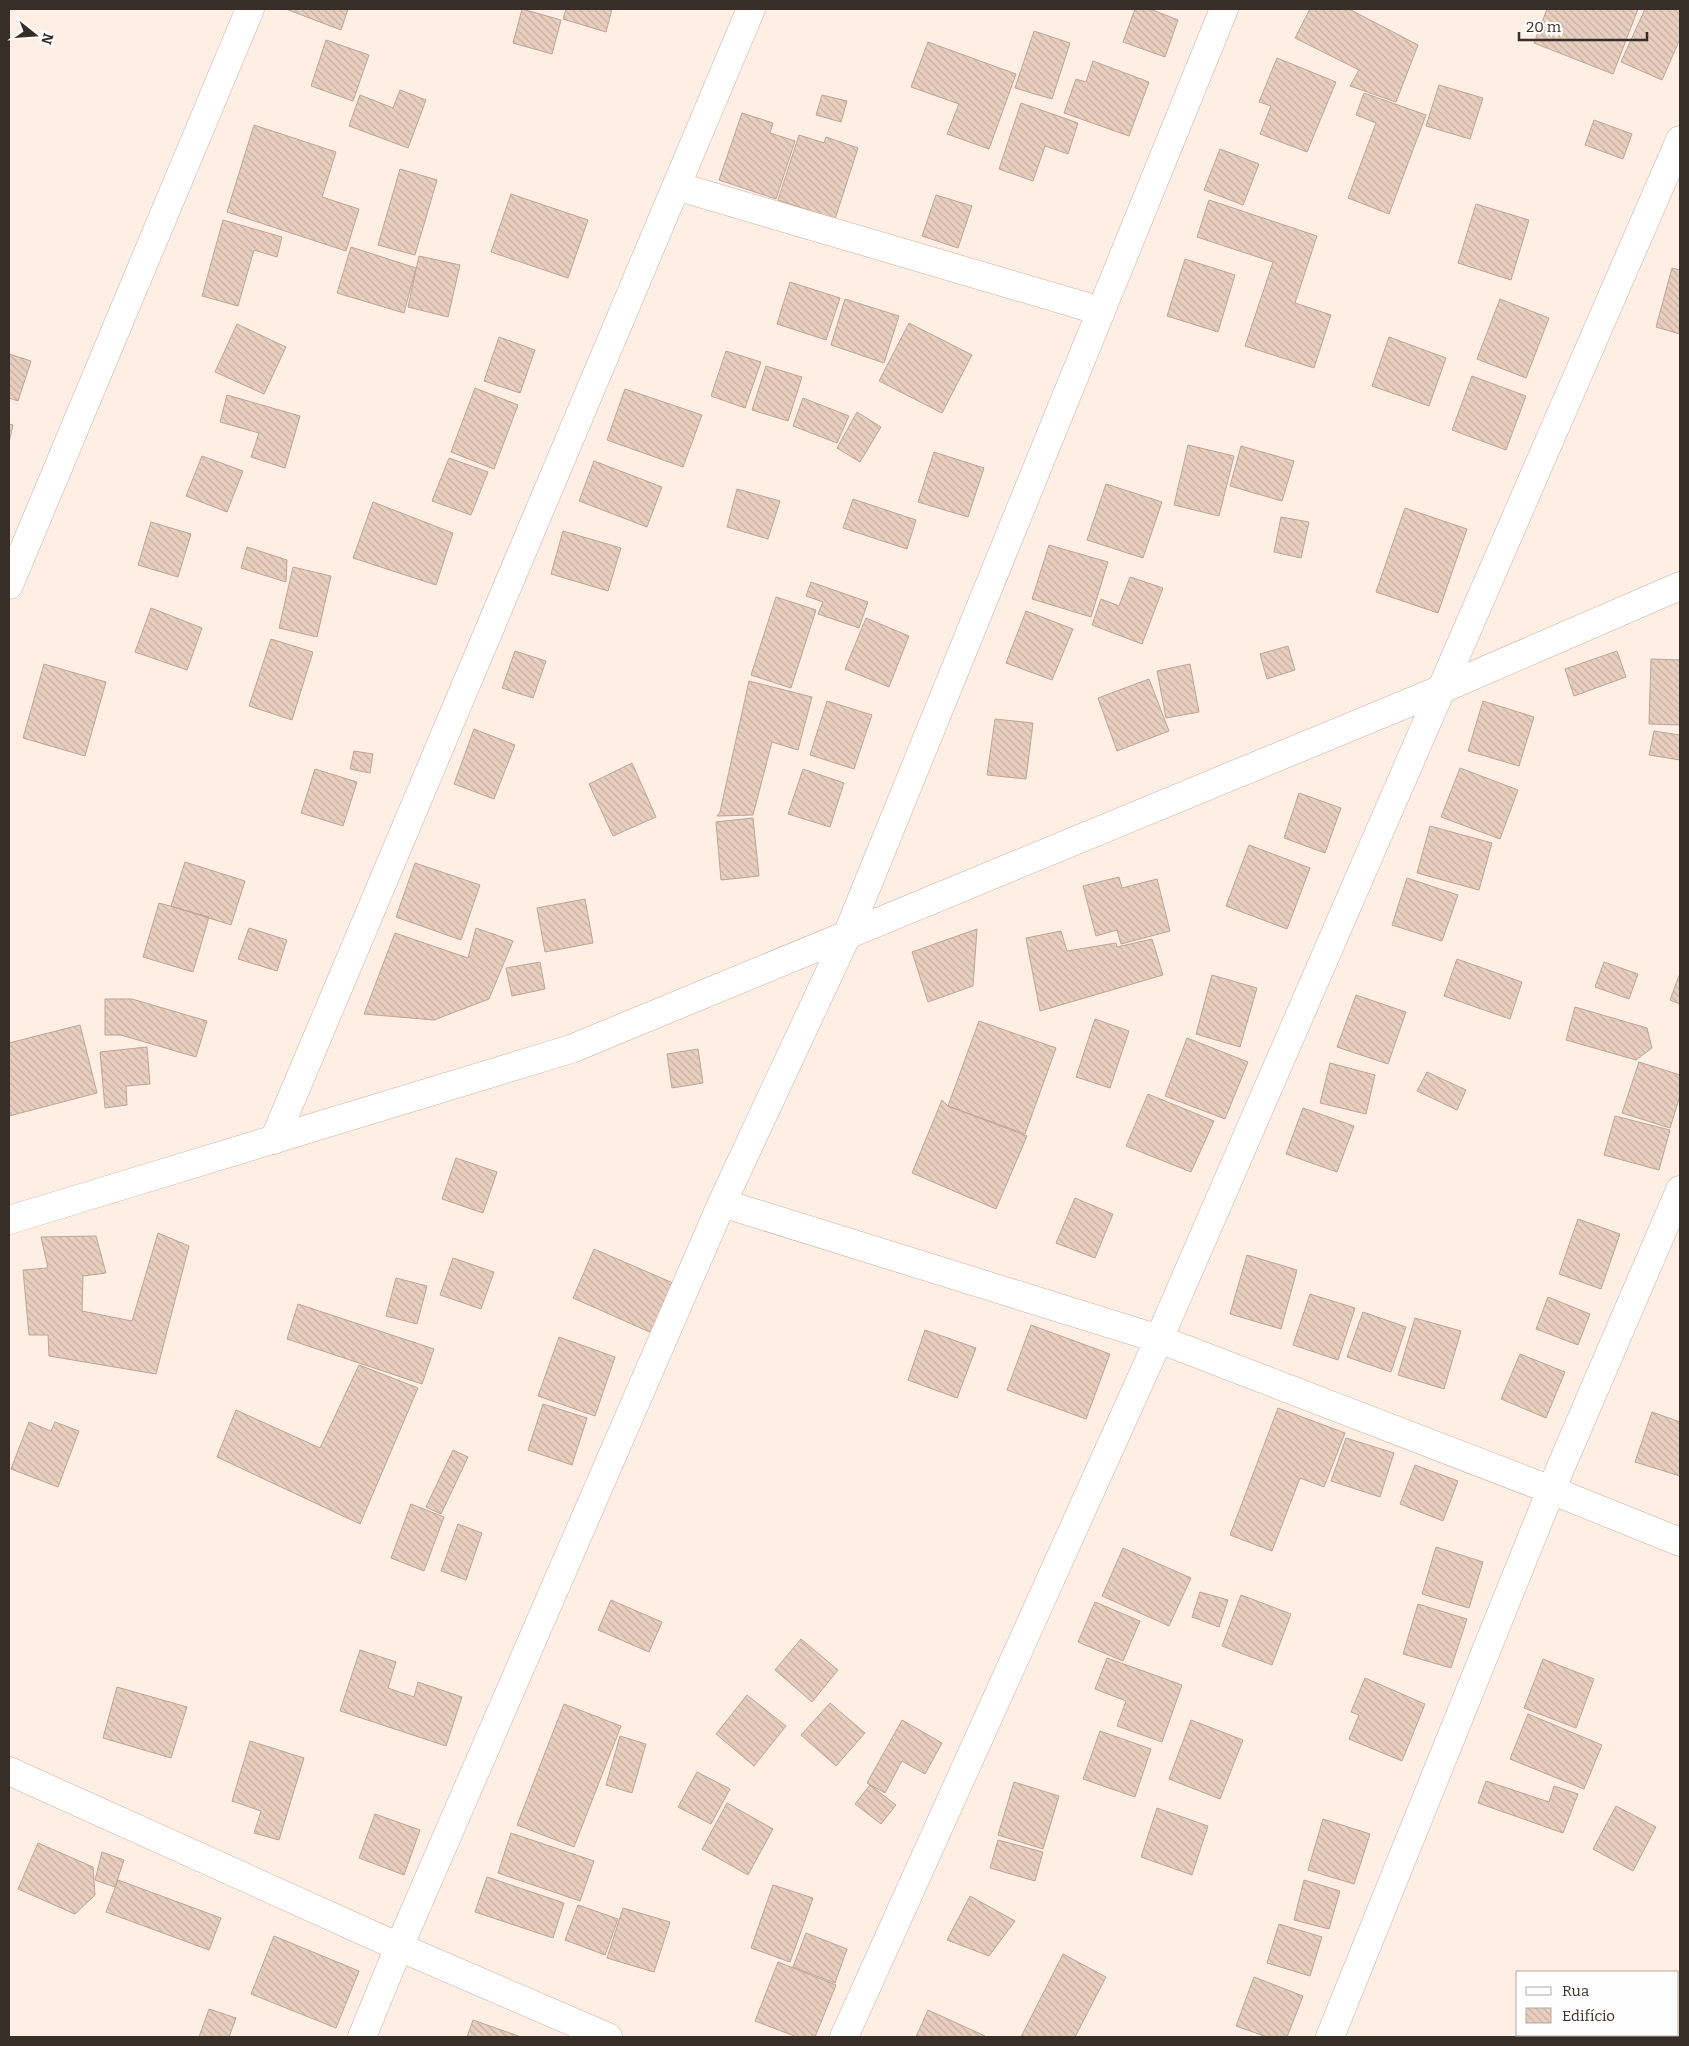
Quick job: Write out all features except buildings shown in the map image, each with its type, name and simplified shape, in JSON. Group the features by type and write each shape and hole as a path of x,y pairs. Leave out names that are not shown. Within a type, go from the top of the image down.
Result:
{"street":[{"path":"9,585 250,9"},
{"path":"274,1140 751,9"},
{"path":"362,2037 399,1947 722,1203 847,935 1224,9"},
{"path":"844,2037 1159,1339 1680,140"},
{"path":"676,186 1101,311"},
{"path":"9,1220 571,1049 1674,593"},
{"path":"1330,2037 1551,1490 1680,1190"},
{"path":"722,1203 1159,1339 1551,1490 1680,1542"},
{"path":"12,1780 608,2037"}]}
